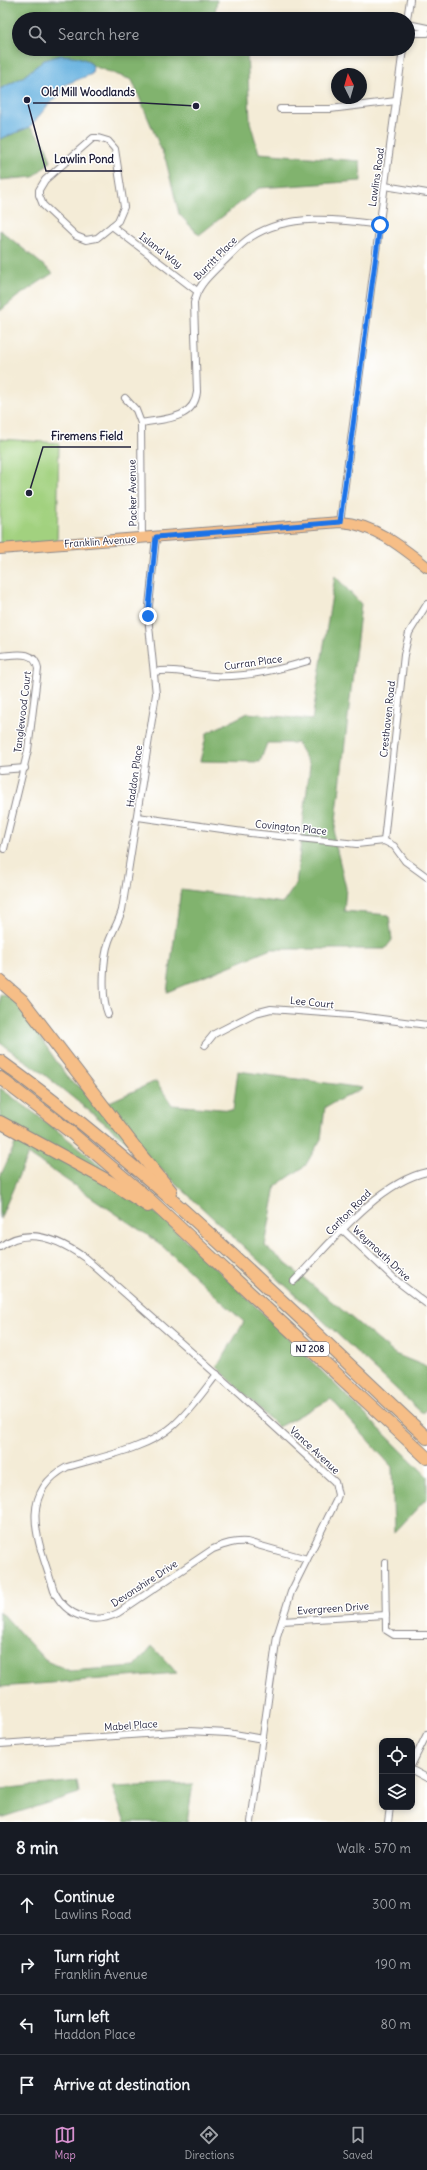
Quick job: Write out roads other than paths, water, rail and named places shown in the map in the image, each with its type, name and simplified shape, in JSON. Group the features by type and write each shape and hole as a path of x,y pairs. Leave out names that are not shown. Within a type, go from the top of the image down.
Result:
{"highway":[{"path":"0,981 22,1000 140,1155 197,1223"},
{"name":"NJ 208","path":"0,1062 96,1134 197,1223 427,1438"},
{"name":"NJ 208","path":"0,1078 49,1114 123,1175 427,1458"},
{"path":"0,1122 124,1190 193,1239"}],"main road":[{"name":"Franklin Avenue","path":"0,549 340,522 360,525 372,530 404,549 427,567"}],"street":[{"path":"408,12 410,0"},
{"path":"415,25 427,28"},
{"path":"415,33 427,33"},
{"name":"Lawlins Road","path":"340,522 402,56"},
{"path":"280,109 330,109 396,101"},
{"path":"93,138 108,141 114,149 124,207 118,221 112,226 97,238 86,240 81,239 43,205 39,195 42,184 45,180 93,138"},
{"path":"385,186 427,193"},
{"name":"Burritt Place","path":"141,423 177,416 190,410 196,399 194,303 197,291 202,284 239,247 251,237 274,226 305,220 357,222 380,225"},
{"name":"Island Way","path":"112,226 197,291"},
{"name":"Packer Avenue","path":"125,398 136,410 141,423 142,538"},
{"name":"Haddon Place","path":"108,1014 104,1005 105,957 122,910 138,817 156,694 148,616 156,537"},
{"name":"Cresthaven Road","path":"384,841 404,655 409,633 427,604"},
{"name":"Tanglewood Court","path":"0,656 27,655 37,664 34,710 25,768 4,849"},
{"name":"Curran Place","path":"154,672 177,670 212,676 229,677 283,668 308,661"},
{"path":"0,770 25,768"},
{"name":"Covington Place","path":"138,817 250,833 350,843 384,841"},
{"path":"384,841 394,846 405,861 427,877"},
{"name":"Lee Court","path":"205,1045 214,1034 254,1013 271,1009 427,1025"},
{"name":"Carlton Road","path":"294,1281 386,1190 410,1177 427,1172"},
{"name":"Weymouth Drive","path":"344,1231 397,1281 427,1304"},
{"name":"Vance Avenue","path":"0,1247 20,1237 39,1236 59,1242 74,1250 217,1374 335,1482 338,1495 336,1501 291,1592 277,1636 251,1822"},
{"name":"Devonshire Drive","path":"217,1374 182,1418 163,1434 141,1444 67,1468 59,1472 46,1483 37,1498 34,1518 54,1591 58,1599 70,1612 86,1618 103,1618 118,1613 213,1549 222,1545 238,1541 247,1542 307,1559"},
{"path":"385,1562 386,1630 394,1635 427,1635"},
{"name":"Evergreen Drive","path":"282,1621 386,1615"},
{"name":"Mabel Place","path":"0,1744 188,1731 228,1733 262,1739"},
{"path":"415,1758 427,1734"},
{"path":"415,1772 427,1778"},
{"path":"388,1822 390,1810"}],"water":[{"path":"58,56 74,56 82,58 93,66 92,74 64,85 61,94 48,105 30,127 0,139 0,89 23,77 44,60"}],"place":[{"name":"Lawlin Pond","path":"27,100"},
{"name":"Old Mill Woodlands","path":"196,106"},
{"name":"Firemens Field","path":"29,493"}]}
